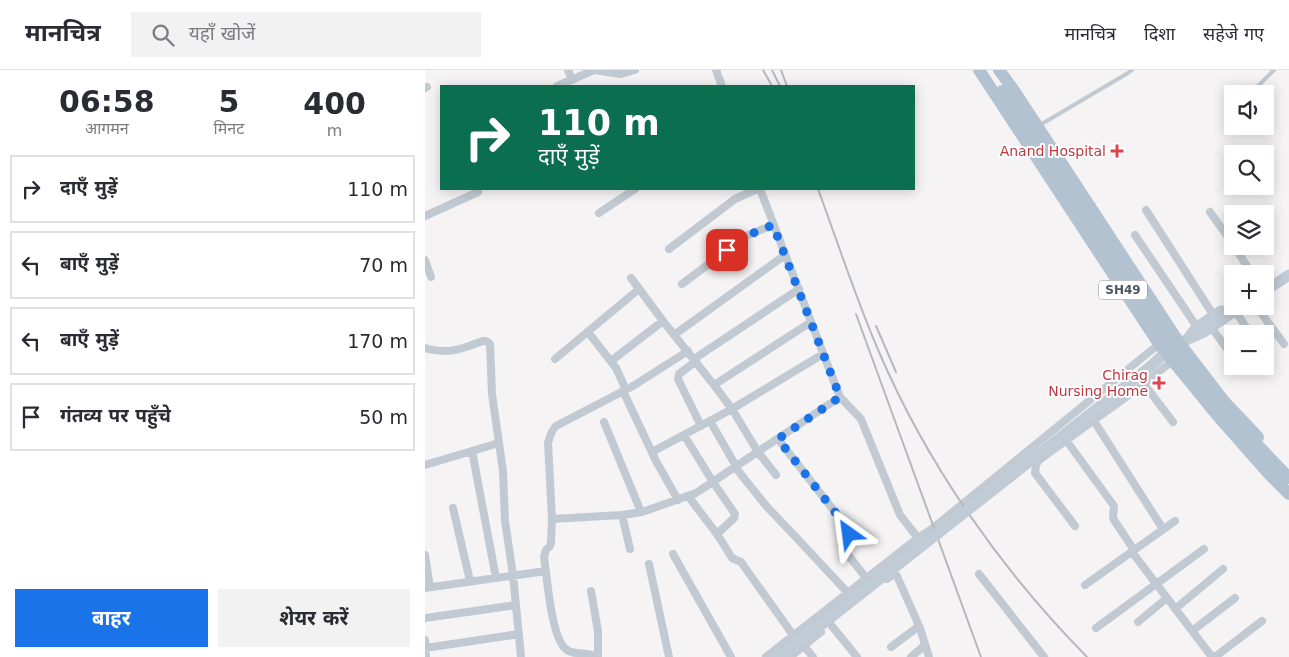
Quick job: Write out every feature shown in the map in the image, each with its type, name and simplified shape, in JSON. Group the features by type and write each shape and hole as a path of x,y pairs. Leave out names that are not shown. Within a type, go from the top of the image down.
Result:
{"main road":[{"name":"SH49","path":"979,70 1165,353 1217,415 1289,494"},
{"name":"SH49","path":"988,70 1170,344 1207,392 1289,478"},
{"name":"SH49","path":"999,70 1223,400 1289,469"},
{"path":"1274,282 1289,267"},
{"path":"1274,280 1289,275"},
{"path":"1183,342 1197,327 1224,315"},
{"path":"777,657 1151,366 1165,353 1201,334 1213,321"}],"street":[{"path":"568,70 572,80"},
{"path":"560,85 594,70 621,74 635,70"},
{"path":"716,70 722,85"},
{"path":"599,213 634,190"},
{"path":"669,249 735,199 756,190"},
{"path":"758,190 840,397 861,419 900,515 918,538"},
{"path":"425,216 478,192"},
{"path":"1146,210 1224,341"},
{"path":"1210,212 1224,232"},
{"path":"682,284 743,238 773,225"},
{"path":"1135,235 1197,327"},
{"path":"674,335 785,254"},
{"path":"425,260 431,277"},
{"path":"631,278 732,409 758,452 776,475"},
{"path":"555,358 639,289"},
{"path":"701,426 678,379 679,374 695,360 799,289"},
{"path":"1263,315 1284,344"},
{"path":"611,361 663,321"},
{"path":"714,385 811,322"},
{"path":"588,332 619,372 624,390 652,452 678,500"},
{"path":"425,348 450,352 483,341 489,342 491,347 492,394 503,476 505,521 518,574 516,605 521,657"},
{"path":"591,591 598,631 597,657 591,654 567,650 563,646 553,620 544,557 551,542 552,519 548,443 551,431 556,426 624,390 688,351"},
{"path":"1075,526 1035,473 1036,464 1066,440 1145,384 1165,353"},
{"path":"766,657 962,504 1165,353"},
{"path":"652,452 732,409 823,354"},
{"path":"1145,384 1173,422"},
{"path":"552,519 622,515 641,512 696,493 840,397"},
{"path":"1094,420 1163,529"},
{"path":"710,421 735,467 768,508 848,593"},
{"path":"604,422 641,512"},
{"path":"684,435 735,514 734,518 717,534"},
{"path":"778,439 849,530 849,534 841,546 867,579"},
{"path":"1066,440 1114,506 1114,520 1133,551 1156,584 1213,657 1262,620"},
{"path":"425,465 499,443"},
{"path":"472,451 496,578"},
{"path":"688,496 717,534 732,558 741,562 793,635"},
{"path":"453,508 470,581"},
{"path":"622,515 630,549"},
{"path":"1085,585 1175,522"},
{"path":"1096,628 1204,549"},
{"path":"673,554 731,657"},
{"path":"425,555 428,587 546,571"},
{"path":"649,564 669,657"},
{"path":"1175,609 1223,569"},
{"path":"789,657 895,574 919,626 929,657"},
{"path":"979,574 1044,657"},
{"path":"1138,622 1167,598"},
{"path":"1193,631 1235,598"},
{"path":"425,618 516,605"},
{"path":"831,624 857,657"},
{"path":"891,648 919,626"},
{"path":"425,648 519,634"},
{"path":"425,640 426,657"},
{"path":"911,657 925,644"},
{"path":"804,646 813,657"}],"lane":[{"path":"1037,126 1132,70"},
{"path":"1258,85 1274,70"}],"railway":[{"path":"763,70 771,85"},
{"path":"772,70 780,85"},
{"path":"781,70 787,85"},
{"path":"818,190 879,352 898,394 943,475 996,552 1055,624 1087,657"},
{"path":"856,314 981,657"},
{"path":"876,326 896,372"}],"place":[{"name":"Anand Hospital","path":"1117,151"},
{"name":"Chirag Nursing Home","path":"1159,383"}],"route":[{"path":"727,250 746,236 773,225 840,397 778,439 849,530 849,534"}]}
